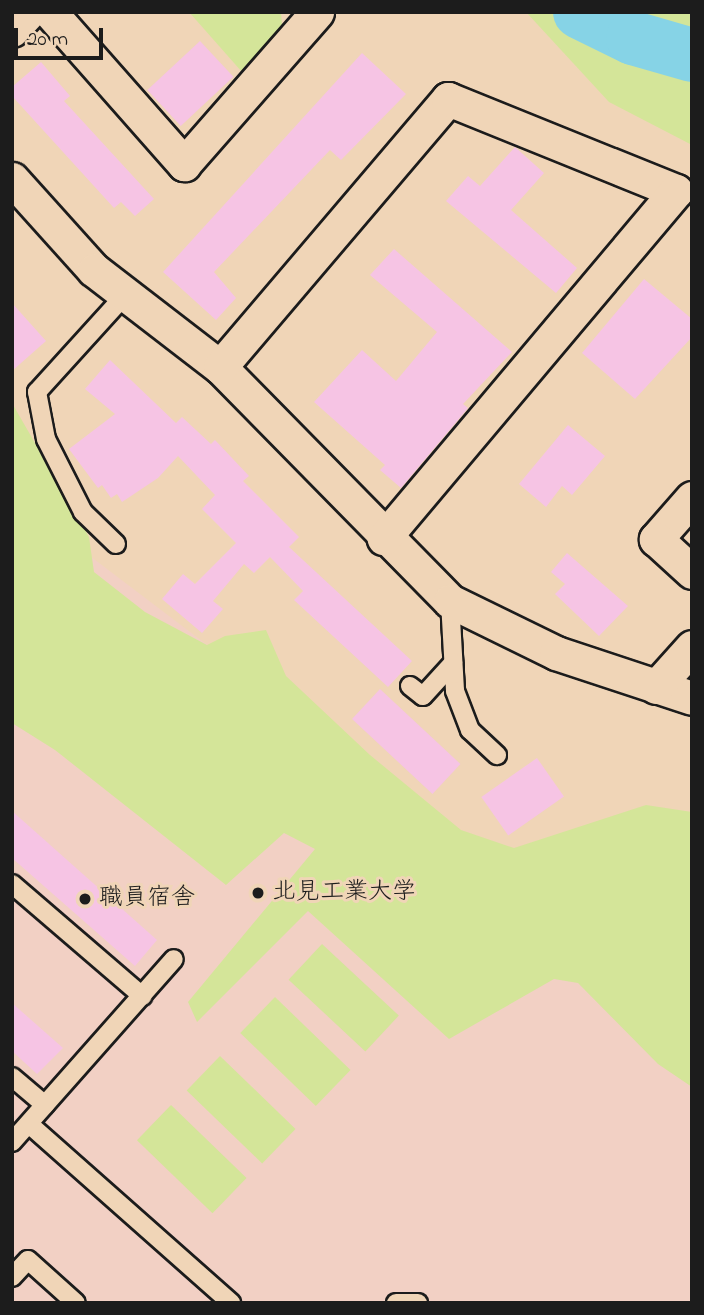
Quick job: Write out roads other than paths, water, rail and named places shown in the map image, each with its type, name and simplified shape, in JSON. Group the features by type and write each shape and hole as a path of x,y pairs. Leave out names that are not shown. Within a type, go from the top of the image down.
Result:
{"street":[{"path":"12,30 29,12"},
{"path":"50,12 184,164 317,12"},
{"path":"220,367 448,99 676,191 384,538"},
{"path":"12,179 94,270 124,296 220,367 384,538 450,601 556,653 692,698"},
{"path":"692,498 656,539 692,572"},
{"path":"656,687 692,647"}],"lane":[{"path":"116,544 83,512 46,439 37,392 124,296"},
{"path":"450,601 455,691 470,730 497,755"},
{"path":"410,686 423,696 453,663"},
{"path":"12,884 142,996"},
{"path":"12,1142 174,960"},
{"path":"12,1077 45,1105"},
{"path":"29,1124 230,1303"},
{"path":"12,1277 28,1260 67,1300"},
{"path":"398,1302 418,1303"}],"waterway":[{"path":"580,12 633,38 692,55"}],"place":[{"name":"北見工業大学","path":"258,893"},
{"name":"職員宿舎","path":"85,899"}]}
